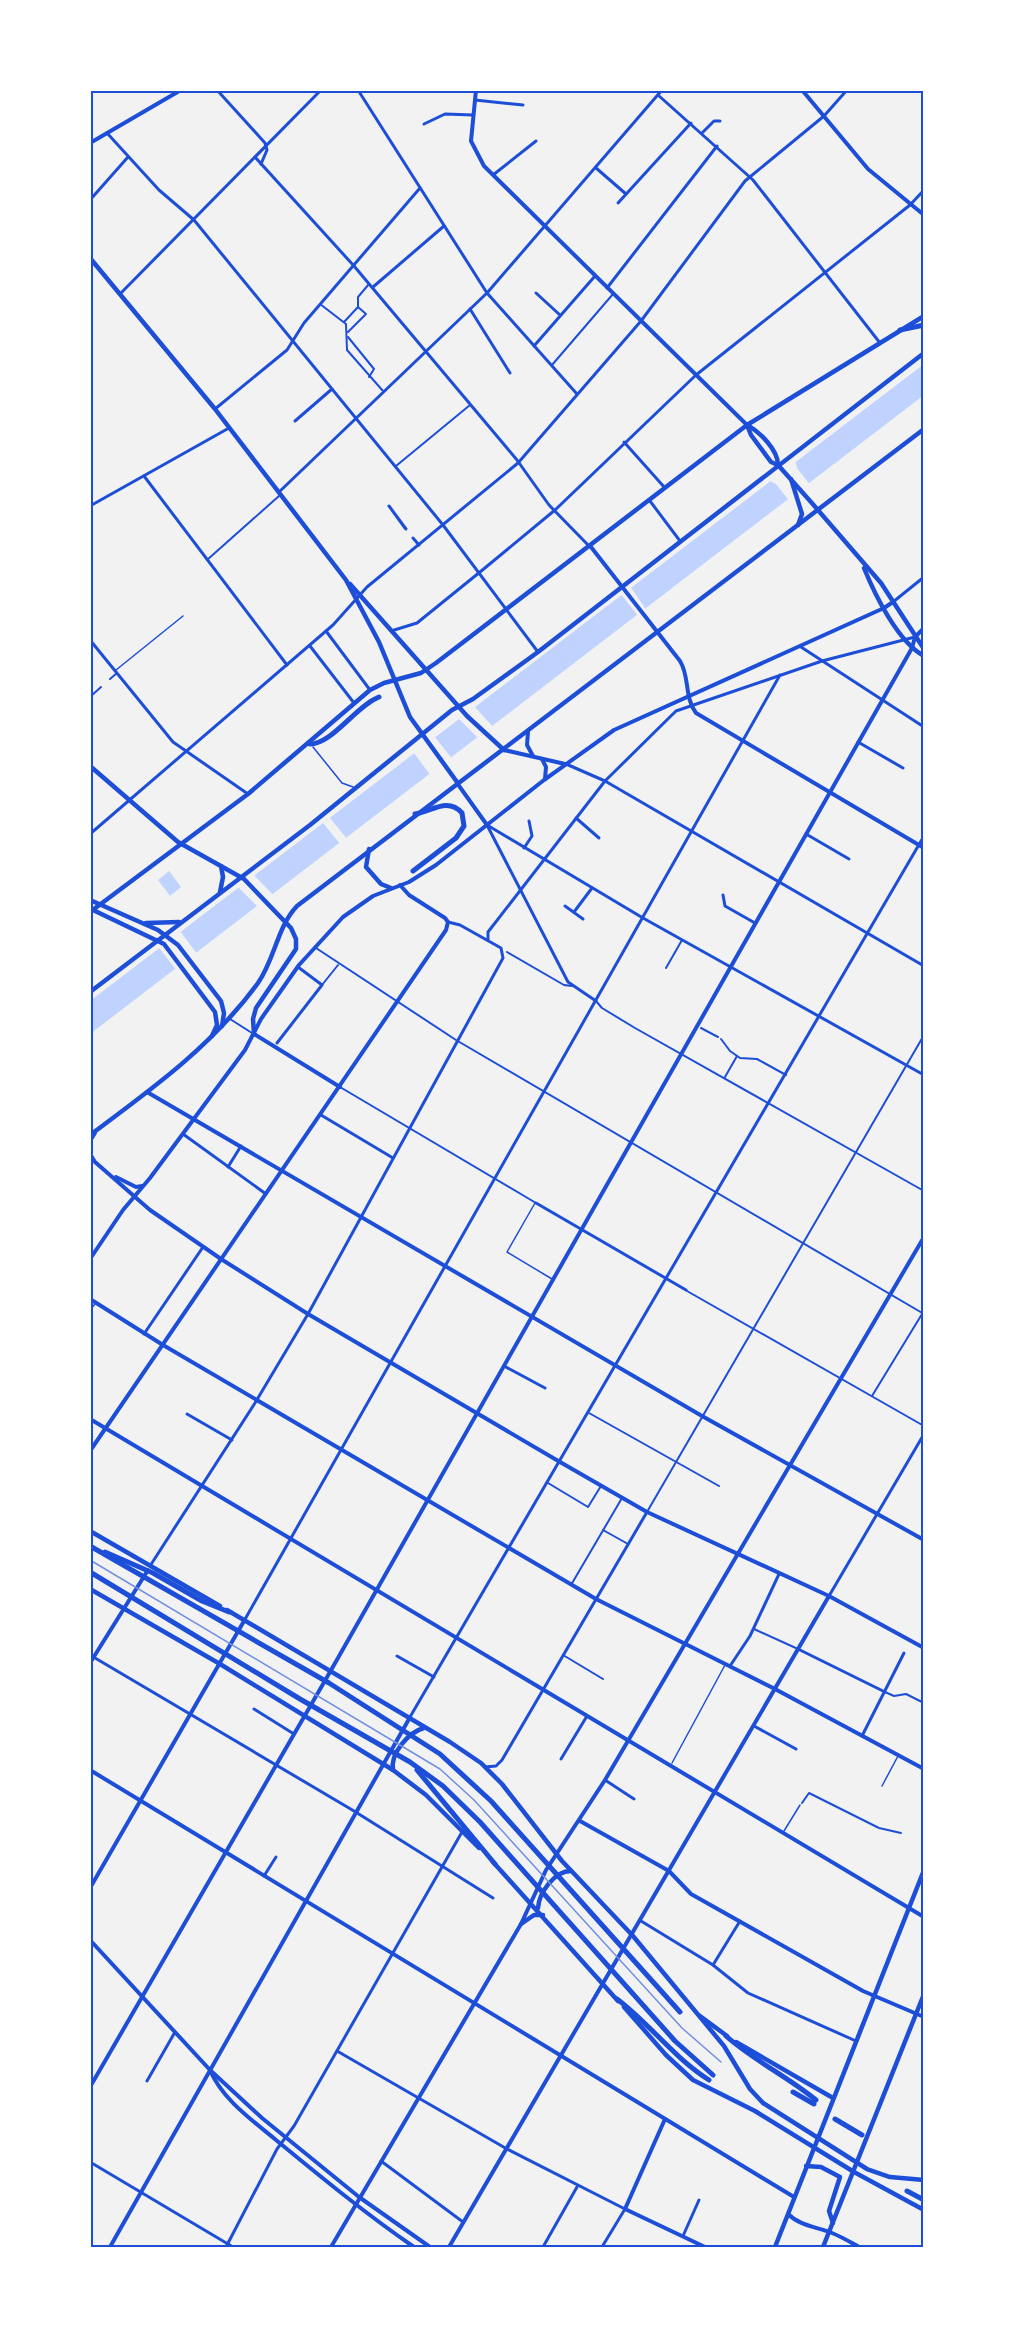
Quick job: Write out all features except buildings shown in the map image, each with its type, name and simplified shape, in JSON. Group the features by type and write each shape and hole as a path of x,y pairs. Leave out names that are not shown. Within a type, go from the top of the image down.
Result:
{"highway":[{"path":"900,330 924,326"},
{"path":"310,744 325,740 363,705 379,697"},
{"path":"413,871 456,838 464,826 462,813 452,805 415,814"},
{"path":"91,1547 153,1573 202,1601 229,1612"},
{"path":"91,1547 310,1672 435,1750 491,1801 680,2012"},
{"path":"90,1572 300,1699 410,1762 443,1786 471,1813 675,2041 711,2078 687,2065 643,2019 617,1999"},
{"path":"410,1762 463,1822 495,1864"},
{"path":"726,2036 751,2057 791,2080 815,2102 793,2092"},
{"path":"835,2119 862,2135"},
{"path":"907,2191 924,2200"}],"main road":[{"path":"90,143 181,90"},
{"path":"476,90 471,141 484,166 747,425 751,435 771,462 778,465 791,479 819,510 863,566 881,583 924,649"},
{"path":"802,90 868,169 924,214"},
{"path":"90,258 215,409 346,580 361,594 391,631 488,739 504,750 566,764"},
{"path":"91,910 248,794 310,744 370,690 427,669 591,547 747,425 924,316"},
{"path":"90,992 219,895 244,879 421,735 538,652 924,353"},
{"path":"90,1135 147,1092 220,1031 267,968 285,922 297,906 457,782 528,732 924,429"},
{"path":"791,479 801,517 796,527"},
{"path":"591,547 683,666 689,698 698,714 924,848"},
{"path":"863,566 884,608 904,638 912,648 924,656"},
{"path":"346,580 379,642 405,708 421,735 487,825"},
{"path":"90,1259 194,1119 298,967 315,946 349,912 430,869 544,780 620,726 689,698 893,602"},
{"path":"90,2087 92,2077 294,1734 582,1230 680,1053 699,1027 730,966 912,648 915,637 924,628"},
{"path":"528,732 527,744 533,757"},
{"path":"542,759 546,767 544,780"},
{"path":"90,765 181,844 244,879 294,934 296,949 256,1008 253,1019 254,1034"},
{"path":"369,849 366,867 381,884 391,888"},
{"path":"219,895 223,881 221,866"},
{"path":"90,1451 445,932 448,922 442,915 409,895 400,885"},
{"path":"90,900 140,922 171,939 193,963 223,1005 224,1018 220,1031"},
{"path":"91,910 164,944 216,1014 217,1024 209,1041"},
{"path":"140,922 164,924 183,922"},
{"path":"254,1034 340,1087"},
{"path":"147,1092 532,1318 924,1540"},
{"path":"90,1141 97,1130"},
{"path":"90,1154 95,1162 160,1218 308,1314 647,1512 829,1596 924,1648"},
{"path":"110,1174 136,1187 144,1185"},
{"path":"331,2247 521,1924 531,1898 552,1860 580,1821 605,1780 923,1240"},
{"path":"90,1299 144,1334 571,1585 775,1689 924,1769"},
{"path":"90,1419 291,1536 924,1917"},
{"path":"90,1531 244,1621 328,1674 425,1728 485,1767 502,1784 556,1854 633,1935 692,2010 724,2046 757,2098 857,2164 886,2176 924,2180"},
{"path":"90,1663 92,1656 150,1568"},
{"path":"90,1589 125,1606 384,1761 426,1795 531,1898 543,1915 605,1982 666,2055 689,2076 762,2115 854,2172 924,2211"},
{"path":"449,2247 829,1596"},
{"path":"90,1888 244,1621"},
{"path":"110,2247 408,1720"},
{"path":"393,1770 393,1763 410,1734 425,1728"},
{"path":"90,1770 794,2197"},
{"path":"580,1821 669,1871 691,1894 740,1922 874,1996 924,2017"},
{"path":"775,2247 924,1870"},
{"path":"538,1908 539,1900 553,1879 562,1872 571,1871"},
{"path":"521,1924 534,1915 543,1915"},
{"path":"90,1940 210,2070 286,2138 359,2197 430,2247"},
{"path":"823,2247 924,1994"},
{"path":"692,2010 726,2036 833,2098"},
{"path":"210,2070 225,2094 281,2144 355,2205 414,2247"},
{"path":"665,2119 625,2209 705,2247"},
{"path":"806,2166 820,2167 836,2173 840,2178 829,2211 834,2223"},
{"path":"788,2214 796,2221 823,2232 830,2232 859,2247"}],"street":[{"path":"217,90 266,146"},
{"path":"120,295 321,90"},
{"path":"358,90 486,293 578,395"},
{"path":"207,560 280,494 486,293 662,90"},
{"path":"90,834 326,631 361,594 518,463 641,321 749,176 824,116 847,90"},
{"path":"658,95 749,176 880,343"},
{"path":"475,100 523,105"},
{"path":"424,124 445,114 473,115"},
{"path":"702,133 714,122 720,121"},
{"path":"618,203 690,123"},
{"path":"106,133 159,190 194,220 443,525 538,652"},
{"path":"493,175 536,141"},
{"path":"261,165 266,146"},
{"path":"607,288 717,146"},
{"path":"90,200 128,157"},
{"path":"255,157 354,266 555,510 591,547"},
{"path":"479,170 484,166"},
{"path":"596,168 627,194"},
{"path":"215,409 278,359 293,341 300,327 420,188"},
{"path":"391,631 417,623 480,573 555,510 696,375 825,273 924,190"},
{"path":"344,322 358,307 358,297 444,226"},
{"path":"534,346 595,276"},
{"path":"536,293 560,315"},
{"path":"552,366 613,294"},
{"path":"320,304 344,322 348,332 346,348 384,392"},
{"path":"348,332 366,314 358,307"},
{"path":"470,309 510,373"},
{"path":"348,337 374,369 369,377"},
{"path":"295,421 332,389"},
{"path":"395,466 470,405"},
{"path":"90,506 229,428"},
{"path":"624,442 666,489"},
{"path":"144,476 287,665"},
{"path":"650,501 680,541"},
{"path":"388,506 391,507 406,529 388,508 388,506"},
{"path":"413,538 418,545"},
{"path":"893,602 924,577"},
{"path":"326,631 370,690"},
{"path":"488,940 488,932 605,781 672,714 691,704 822,661 915,637"},
{"path":"90,640 168,737 248,794"},
{"path":"310,645 354,704"},
{"path":"801,647 924,727"},
{"path":"110,680 116,672"},
{"path":"244,1621 780,675"},
{"path":"90,697 102,687"},
{"path":"858,742 903,768"},
{"path":"566,764 605,781 924,966"},
{"path":"576,818 599,838"},
{"path":"524,848 532,836 529,821"},
{"path":"487,825 643,918 924,1075"},
{"path":"487,825 572,986"},
{"path":"806,834 849,860"},
{"path":"408,1720 617,1366 924,836"},
{"path":"574,912 592,888"},
{"path":"723,895 725,906 755,923"},
{"path":"565,906 582,919"},
{"path":"448,922 460,925 564,985 572,986 603,1008 680,1053 924,1191"},
{"path":"666,968 682,940"},
{"path":"315,946 320,953 456,1040 923,1314 872,1396"},
{"path":"150,1568 257,1400 308,1314 505,951"},
{"path":"277,1043 338,965"},
{"path":"298,967 322,985"},
{"path":"230,1019 254,1034"},
{"path":"699,1027 719,1038 737,1056 757,1059 786,1074"},
{"path":"485,1767 494,1767 500,1762 924,1035"},
{"path":"724,1078 737,1056"},
{"path":"340,1087 582,1230 924,1426"},
{"path":"321,1115 393,1158"},
{"path":"183,1134 266,1194"},
{"path":"228,1167 241,1146"},
{"path":"144,1334 203,1247"},
{"path":"504,1366 545,1388"},
{"path":"589,1413 719,1486"},
{"path":"187,1414 232,1440"},
{"path":"829,1596 924,1434"},
{"path":"548,1483 588,1507 601,1486"},
{"path":"571,1585 622,1498"},
{"path":"603,1530 628,1544"},
{"path":"728,1665 754,1629 779,1574"},
{"path":"754,1629 894,1696 906,1694 924,1703"},
{"path":"907,1647 911,1640"},
{"path":"862,1736 904,1653"},
{"path":"563,1655 603,1679"},
{"path":"92,1656 356,1813 493,1898"},
{"path":"397,1656 434,1677"},
{"path":"254,1709 294,1734"},
{"path":"561,1759 588,1714"},
{"path":"754,1726 796,1749"},
{"path":"605,1780 634,1799"},
{"path":"801,1804 809,1793 879,1828 901,1833"},
{"path":"226,2245 281,2144 337,2051 462,1831"},
{"path":"264,1876 276,1857"},
{"path":"641,1921 713,1965 753,1995 856,2041"},
{"path":"713,1965 740,1922"},
{"path":"147,2081 175,2032"},
{"path":"337,2051 507,2149 577,2187 625,2209 602,2247"},
{"path":"381,2161 463,2222"},
{"path":"90,2162 226,2245 233,2247"},
{"path":"545,2246 577,2187"},
{"path":"683,2236 699,2200"}],"lane":[{"path":"116,672 183,616"},
{"path":"310,744 342,783 352,787 359,785"},
{"path":"536,1203 507,1252 553,1280"},
{"path":"90,1310 95,1303"},
{"path":"671,1764 728,1665"},
{"path":"882,1786 898,1755"},
{"path":"784,1832 801,1804"}],"water":[{"path":"924,364 924,395 90,1034 90,1001"},
{"path":"169,871 181,887 170,896 158,880"}],"pier":[{"path":"795,459 797,468 811,486 790,502 776,484 768,480"},
{"path":"630,586 647,611 639,617 620,593"},
{"path":"475,707 494,728 479,739 459,719"},
{"path":"435,737 453,760 431,776 414,753"},
{"path":"330,818 348,840 341,845 323,823"},
{"path":"254,875 274,896 259,908 238,887"},
{"path":"180,931 198,955 177,971 159,948"}],"railway":[{"path":"90,1560 440,1769 474,1800 682,2028 721,2062"}]}
